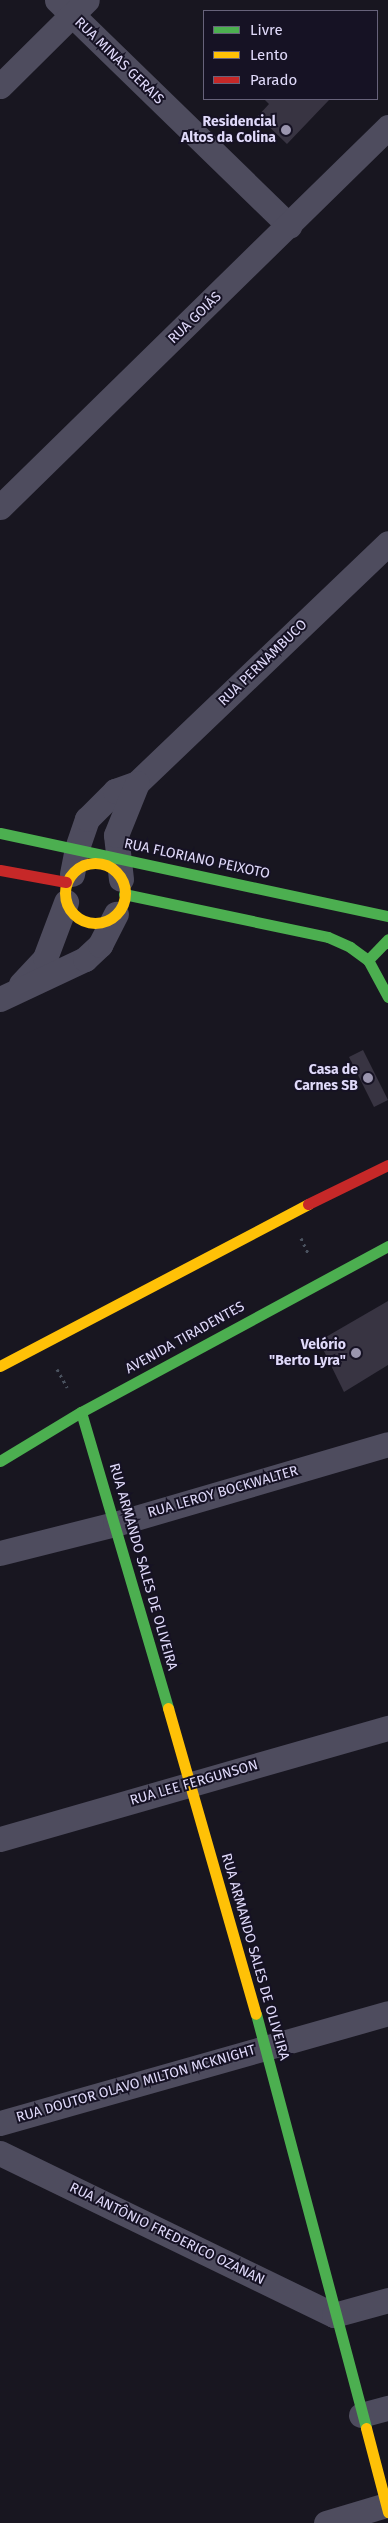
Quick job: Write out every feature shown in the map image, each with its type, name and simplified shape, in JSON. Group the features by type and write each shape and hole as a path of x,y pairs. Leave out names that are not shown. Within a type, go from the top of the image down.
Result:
{"main road":[{"name":"RUA FLORIANO PEIXOTO","path":"0,833 77,848 120,886 328,937 350,946 368,960"},
{"path":"98,863 115,871 120,886 108,920 88,922 78,919 68,886 80,867 98,863"},
{"path":"0,870 68,886"},
{"name":"RUA FLORIANO PEIXOTO","path":"120,886 388,916"},
{"path":"388,939 368,960 388,997"},
{"path":"0,1366 288,1212 388,1165"},
{"name":"AVENIDA TIRADENTES","path":"0,1461 81,1412 388,1246"},
{"name":"RUA ARMANDO SALES DE OLIVEIRA","path":"81,1412 191,1784 265,2047 334,2315 387,2509"}],"street":[{"path":"0,86 72,5"},
{"name":"RUA MINAS GERAIS","path":"72,5 289,226"},
{"name":"RUA GOIÁS","path":"0,508 388,127"},
{"name":"RUA PERNAMBUCO","path":"7,995 45,958 87,819 115,791 137,783 388,543"},
{"name":"RUA PERNAMBUCO","path":"120,886 116,835 137,783"},
{"path":"7,995 85,959 100,945 120,886"},
{"name":"RUA LEROY BOCKWALTER","path":"0,1553 115,1524 388,1444"},
{"name":"RUA LEE FERGUNSON","path":"0,1839 388,1728"},
{"name":"RUA DOUTOR OLAVO MILTON MCKNIGHT","path":"0,2123 388,2013"},
{"name":"RUA ANTÔNIO FREDERICO OZANAN","path":"0,2153 334,2315"},
{"path":"334,2315 388,2300"},
{"path":"362,2415 388,2408"},
{"path":"326,2523 387,2509"}],"path":[{"path":"288,1212 322,1280"},
{"path":"43,1342 81,1412"}],"building":[{"name":"Residencial Altos da Colina","path":"265,100 329,100 287,144 258,116 269,104"},
{"name":"Casa de Carnes SB","path":"363,1050 388,1100 374,1107 349,1057"},
{"name":"Velório \"Berto Lyra\"","path":"388,1301 388,1365 344,1392 319,1341"}],"traffic: fast":[{"path":"0,833 388,916"},
{"path":"124,894 328,937 350,947 368,960 388,997"},
{"path":"368,960 388,939"},
{"path":"0,1461 81,1412 388,1246"},
{"path":"81,1412 168,1708"},
{"path":"256,2014 366,2428"}],"traffic: slow":[{"path":"95,863 112,868 120,876 125,893 120,910 112,918 95,923 78,918 70,910 65,893 70,876 78,868 95,863"},
{"path":"0,1366 308,1204"},
{"path":"168,1708 256,2014"},
{"path":"366,2428 388,2512"}],"traffic: jam":[{"path":"0,870 66,882"},
{"path":"308,1204 388,1165"}],"place":[{"name":"Residencial Altos da Colina","path":"286,130"},
{"name":"Casa de Carnes SB","path":"368,1078"},
{"name":"Velório \"Berto Lyra\"","path":"356,1353"}]}
